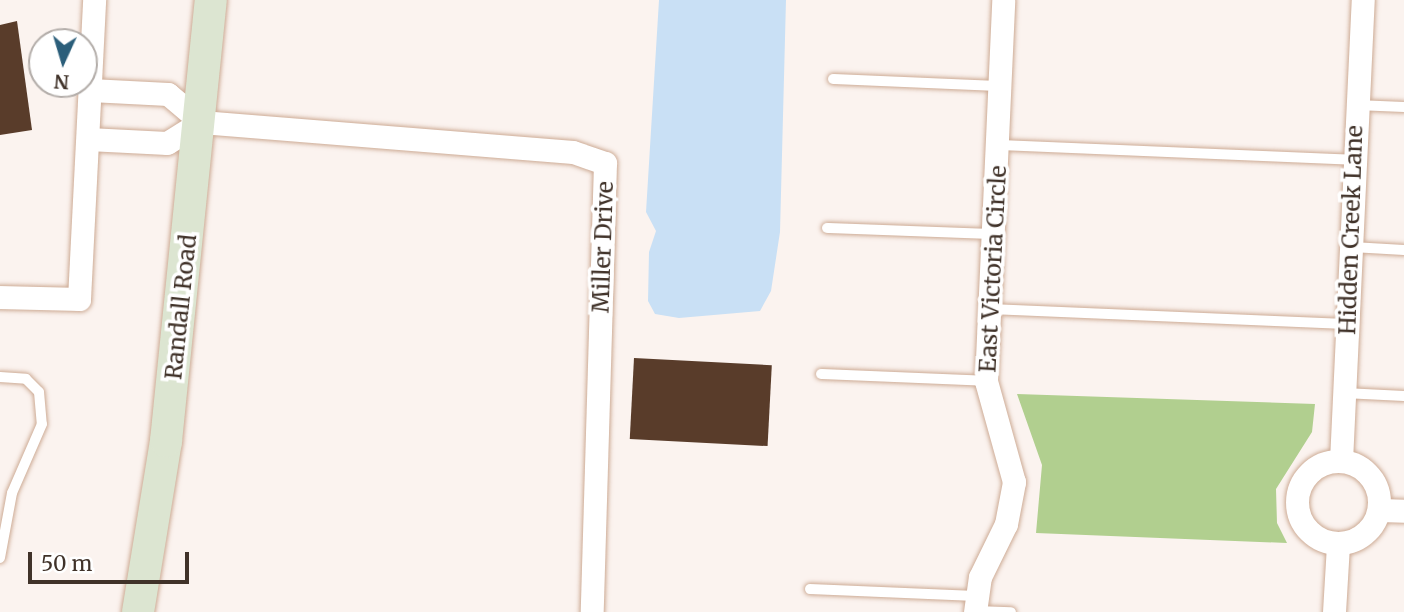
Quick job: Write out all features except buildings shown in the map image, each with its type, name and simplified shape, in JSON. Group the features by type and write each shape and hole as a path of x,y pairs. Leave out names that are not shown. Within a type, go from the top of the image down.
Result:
{"main road":[{"name":"Randall Road","path":"138,612 166,441 201,122 211,0"}],"street":[{"path":"92,28 93,0"},
{"name":"East Victoria Circle","path":"976,606 1006,524 1014,482 986,381 1002,86 1003,0"},
{"name":"Hidden Creek Lane","path":"1341,461 1363,0"},
{"path":"88,139 167,143 201,122 168,94 98,90"},
{"path":"0,296 79,299 90,98"},
{"name":"Miller Drive","path":"201,122 573,152 606,163 592,612"},
{"path":"1341,461 1367,472 1380,510 1364,535 1338,544 1304,526 1297,501 1306,476 1341,461"},
{"path":"1380,510 1404,511"},
{"path":"1334,612 1338,544"}],"lane":[{"path":"833,79 1002,86"},
{"path":"1356,105 1404,107"},
{"path":"999,145 1354,160"},
{"path":"828,228 993,234"},
{"path":"1352,247 1404,250"},
{"path":"989,309 1347,324"},
{"path":"821,374 986,381"},
{"path":"0,377 26,379 39,392 42,424 5,506 0,558"},
{"path":"1344,393 1404,396"},
{"path":"810,589 1011,612"}],"green space":[{"path":"1017,394 1315,404 1312,432 1276,489 1277,523 1287,543 1036,533 1042,465"}],"water":[{"path":"659,0 786,0 780,232 771,291 760,311 679,318 655,314 648,301 649,252 656,231 646,212"}]}
